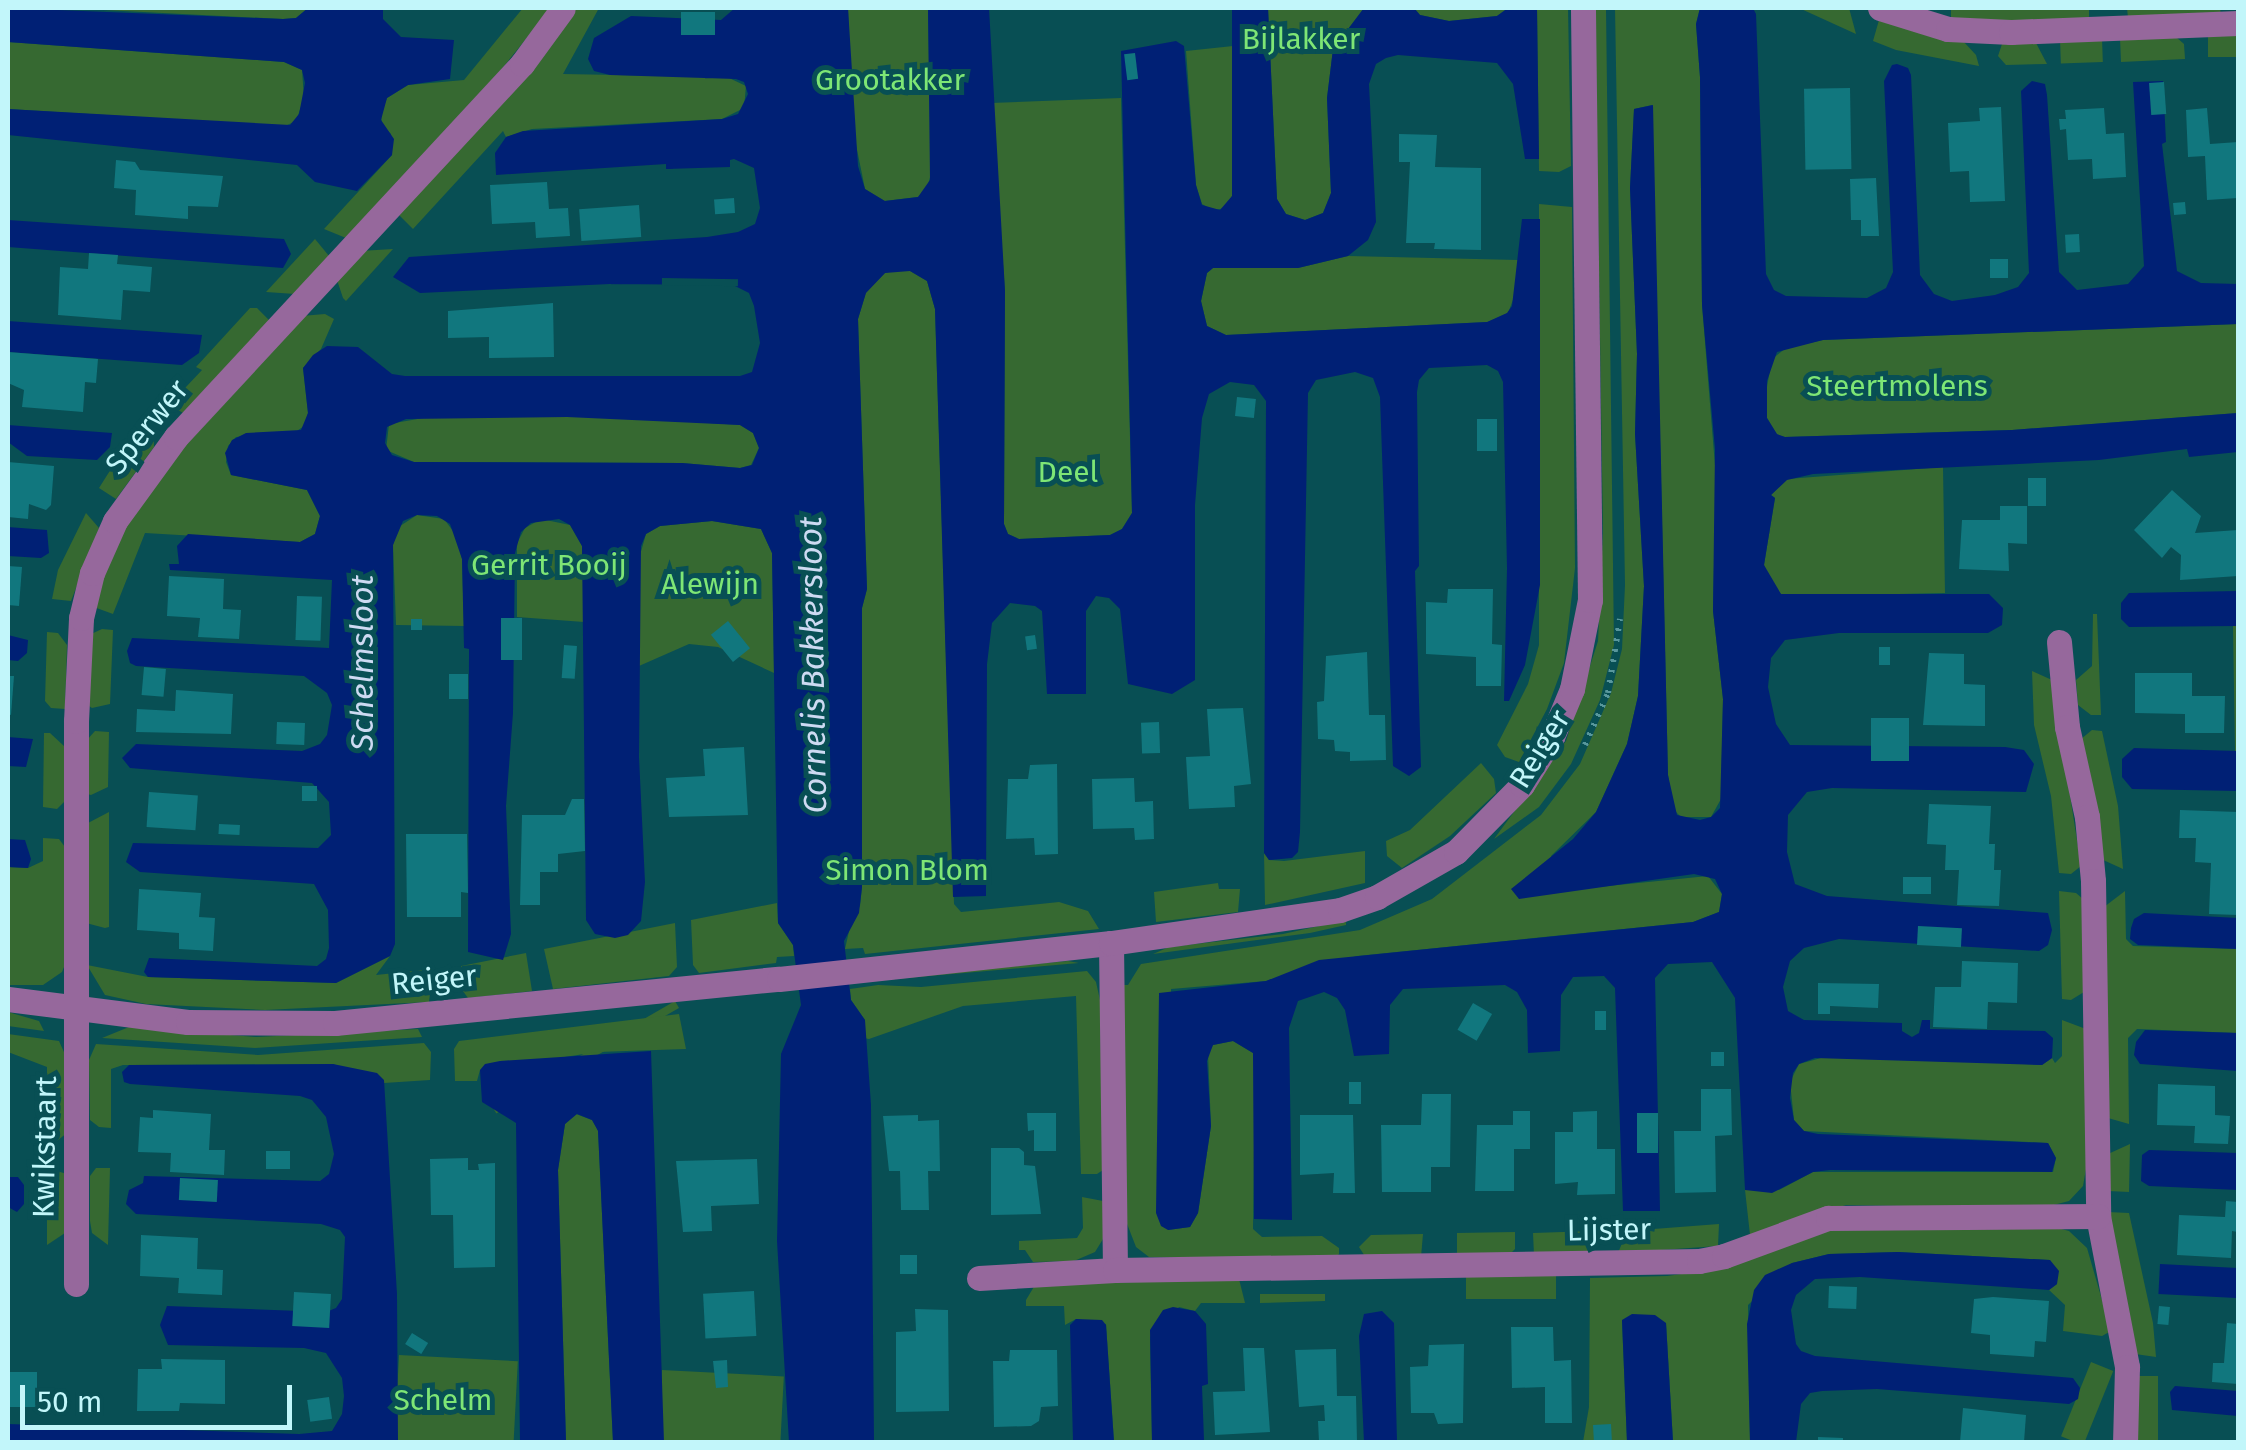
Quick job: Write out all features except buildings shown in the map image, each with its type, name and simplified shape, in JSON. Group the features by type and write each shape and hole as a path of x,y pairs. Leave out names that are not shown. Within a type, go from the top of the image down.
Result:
{"street":[{"name":"Sperwer","path":"76,1010 76,720 82,618 92,573 115,520 176,437 522,64 563,8"},
{"name":"Reiger","path":"8,1000 188,1022 335,1023 778,979 1110,943 1300,917 1378,898 1456,852 1522,784 1552,737 1572,688 1590,600 1583,8"},
{"path":"1880,8 1948,29 2238,22"},
{"path":"2059,642 2067,727 2086,817 2093,881 2098,1216 2126,1367 2125,1442"},
{"path":"1110,943 1115,1270"},
{"name":"Kwikstaart","path":"76,1010 76,1284"},
{"name":"Lijster","path":"979,1278 1115,1270 1699,1261 1724,1256 1828,1218 2098,1216"}],"path":[{"name":"Reiger","path":"1579,756 1608,692 1621,608"}],"green space":[{"path":"64,8 308,8 296,18 283,19"},
{"path":"523,8 551,8 500,71 346,238 324,229 392,155 391,134 382,125 381,114 387,98 408,85 464,80"},
{"path":"575,8 599,8 563,74 727,77 746,86 744,108 722,119 532,129 506,137 503,131 413,229 395,211"},
{"name":"Grootakker","path":"848,8 928,8 931,173 927,189 918,197 884,201 865,189 852,125"},
{"name":"Bijlakker","path":"1268,8 1364,8 1333,49 1327,98 1331,193 1323,213 1305,220 1286,214 1277,199"},
{"path":"1414,8 1508,8 1497,16 1449,21 1420,15"},
{"path":"1537,8 1568,8 1571,166 1559,172 1539,171"},
{"path":"1595,8 1606,8 1614,645 1600,700 1571,764 1539,807 1494,839 1566,741 1598,641 1603,533"},
{"path":"1615,8 1700,8 1696,24 1702,305 1716,478 1713,611 1723,699 1721,799 1711,817 1681,817 1673,809 1668,775 1652,105 1634,109 1630,188 1637,354 1635,434 1644,586 1638,696 1627,744 1596,812 1551,856 1578,889 1708,876 1722,894 1719,912 1693,922 1357,956 1266,981 1171,989 1168,1230 1190,1227 1198,1213 1211,1126 1208,1054 1213,1045 1233,1041 1253,1053 1255,1069 1253,1229 1262,1237 1322,1236 1339,1248 1339,1254 1335,1259 1149,1257 1136,1247 1124,1216 1123,985 1128,985 1141,964 1360,930 1432,899 1541,815 1580,764 1611,693 1622,649 1625,585"},
{"path":"1799,8 1849,8 1856,34"},
{"path":"1951,8 2089,8 2089,20 1951,20"},
{"path":"2127,8 2220,8 2221,15 2128,18"},
{"path":"1879,20 1963,41 1976,55 1979,66 1896,50 1873,41"},
{"path":"2208,35 2238,35 2238,57 2208,57"},
{"path":"2176,37 2184,44 2185,59 2121,62 2120,38"},
{"path":"2102,38 2103,62 2061,63 2060,39"},
{"path":"2003,41 2035,41 2047,64 2006,65 1998,56"},
{"path":"8,42 284,62 302,70 304,98 296,121 285,126 8,109"},
{"path":"1233,46 1232,196 1226,208 1213,210 1202,204 1196,185 1186,51"},
{"name":"Deel","path":"1121,98 1132,513 1122,529 1110,535 1019,539 1008,534 1004,524 1005,291 991,103"},
{"path":"1539,204 1572,207 1575,568 1564,663 1547,709 1519,762 1505,757 1497,745 1528,684 1539,645"},
{"path":"315,239 329,256 295,294 266,292"},
{"path":"393,249 346,301 336,277 360,251"},
{"path":"1348,256 1518,260 1516,292 1508,313 1488,322 1226,335 1207,326 1201,301 1207,273 1213,268 1298,268"},
{"name":"Simon Blom","path":"910,271 927,281 935,309 954,904 961,912 1059,902 1088,911 1099,929 865,954 863,948 845,949 852,918 860,906 862,887 862,608 867,589 858,319 866,292 885,273"},
{"path":"250,308 257,308 270,321 185,414 169,405 202,370 196,367"},
{"path":"325,314 334,319 321,349 303,368 308,413 304,426 294,433 236,437 228,446 226,462 231,475 307,490 320,516 315,534 300,542 145,533 113,614 91,606 99,578 147,487 301,316"},
{"name":"Steertmolens","path":"2238,324 2238,413 2012,430 1785,437 1777,435 1767,418 1765,398 1772,359 1786,348 1823,340"},
{"path":"429,417 615,417 740,425 753,433 759,448 751,465 740,468 682,463 414,462 386,450 389,424"},
{"path":"153,422 154,447 116,499 99,488 123,450 128,453"},
{"name":"Steertmolens","path":"1943,467 1945,593 1806,596 1781,594 1771,583 1764,565 1775,498 1771,495 1787,479"},
{"path":"86,513 99,528 71,601 52,599 58,570"},
{"path":"417,515 444,519 456,535 462,559 464,626 396,625 393,545 397,528"},
{"name":"Gerrit Booij","path":"541,519 570,525 582,546 584,622 517,617 517,543 525,528"},
{"name":"Alewijn","path":"712,521 761,529 772,553 774,673 718,647 689,644 639,666 640,555 646,534 660,526"},
{"path":"2093,614 2097,614 2101,715 2091,715 2078,705 2076,680 2092,666"},
{"path":"2233,626 2238,626 2238,751 2235,751"},
{"path":"102,629 113,630 110,704 92,708 86,704 89,635"},
{"path":"47,632 58,633 67,645 65,709 51,708 45,701"},
{"path":"2032,671 2052,680 2081,866 2071,874 2059,873 2051,796 2034,725"},
{"path":"2092,730 2102,731 2118,806 2123,869 2101,859 2081,739"},
{"path":"95,731 109,732 108,787 91,795 87,794 86,741"},
{"path":"44,733 50,733 64,746 64,802 57,809 43,807"},
{"path":"1481,763 1494,779 1496,793 1450,836 1402,868 1387,856 1386,841 1410,830"},
{"path":"109,812 109,927 105,928 86,923 88,823"},
{"path":"43,838 59,839 65,847 66,962 62,972 43,985 8,985 8,867 28,868 43,861"},
{"path":"1365,851 1365,883 1265,905 1264,853 1269,860 1284,861"},
{"path":"1218,883 1219,889 1240,889 1238,912 1156,922 1154,892"},
{"path":"2059,891 2076,893 2083,899 2084,992 2071,1000 2062,999"},
{"path":"2125,891 2126,939 2133,946 2238,949 2238,1033 2137,1029 2128,1038 2129,1124 2108,1118 2104,907"},
{"path":"777,903 778,923 793,945 794,956 777,957 776,963 699,973 693,965 691,920"},
{"path":"1346,920 1346,925 1310,933 1153,954 1169,947 1283,934"},
{"path":"675,923 677,967 669,976 553,989 544,949"},
{"path":"526,953 532,991 468,998 460,987 461,966"},
{"path":"390,956 376,975 433,969 429,1002 265,1010 146,1004 105,995 87,965 148,977 336,983"},
{"path":"1079,963 884,980 924,974"},
{"path":"1087,971 1096,982 1100,1000 1103,1170 1097,1174 1081,1174 1076,996 963,1006 869,1039 864,1038 865,1020 851,1000 850,989 878,985 921,987"},
{"path":"675,1001 679,1008 496,1113 492,1106"},
{"path":"8,1012 39,1021 44,1031 8,1026"},
{"path":"679,1014 686,1049 597,1052 480,1070 477,1081 455,1081 454,1049 459,1041"},
{"path":"2062,1020 2086,1029 2086,1169 2083,1186 2069,1201 2042,1208 1846,1205 1750,1235 1745,1190 1779,1190 1813,1172 2053,1172 2056,1158 2048,1143 1804,1131 1794,1120 1790,1082 1799,1064 1832,1055 2042,1065 2052,1058 2055,1063 2062,1056"},
{"path":"129,1027 256,1037 418,1029 422,1037 255,1048 102,1038"},
{"path":"8,1034 59,1041 68,1061 68,1132 51,1146 47,1147 47,1067 8,1052"},
{"path":"424,1043 431,1052 430,1080 384,1083 333,1064 123,1065 111,1069 111,1128 99,1127 90,1120 89,1060 96,1044 258,1055"},
{"path":"576,1114 592,1120 598,1130 613,1442 566,1442 558,1170 565,1124"},
{"path":"2130,1144 2129,1192 2108,1191 2108,1154"},
{"path":"47,1168 67,1174 68,1231 47,1245"},
{"path":"96,1168 110,1168 108,1245 92,1233 90,1221 90,1176"},
{"path":"1082,1197 1103,1201 1103,1239 1095,1252 1074,1261 1033,1262 1025,1250 1019,1250 1019,1241 1077,1238 1083,1228"},
{"path":"2108,1212 2129,1213 2153,1323 2156,1357 2135,1354"},
{"path":"1719,1224 1718,1246 1618,1253 1627,1231"},
{"path":"1835,1226 2054,1227 2069,1231 2087,1248 2111,1331 2102,1336 2063,1331 2065,1305 2049,1290 2057,1284 2050,1260 1898,1252 1829,1254 1792,1263 1748,1305 1750,1442 1673,1442 1666,1323 1622,1321 1627,1442 1583,1442 1589,1407 1590,1278 1667,1276 1724,1268"},
{"path":"1592,1231 1593,1249 1587,1253 1534,1255 1533,1233"},
{"path":"1515,1232 1515,1249 1509,1255 1457,1256 1457,1233"},
{"path":"1423,1234 1421,1257 1366,1258 1359,1247 1371,1235"},
{"path":"1466,1276 1556,1276 1556,1299 1466,1299"},
{"path":"1239,1279 1245,1303 1201,1303 1195,1311 1179,1307 1150,1337 1152,1442 1114,1442 1106,1324 1076,1319 1065,1325 1064,1306 1026,1306 1035,1285"},
{"path":"1260,1294 1325,1294 1325,1301 1260,1303"},
{"name":"Schelm","path":"399,1355 518,1361 514,1442 394,1442"},
{"path":"2091,1362 2113,1371 2085,1442 2061,1436"},
{"path":"662,1370 784,1376 780,1442 658,1442"},
{"path":"2135,1376 2158,1376 2158,1442 2135,1442"}],"water":[{"path":"8,8 283,19 296,18 308,8 383,8 383,19 401,37 454,40 450,79 408,85 387,98 381,120 394,139 392,155 357,191 315,182 297,165 8,135 8,109 290,125 299,114 305,83 302,70 284,62 8,42"},
{"path":"735,8 848,8 858,166 865,189 885,201 918,197 930,180 928,8 989,8 1005,291 1004,524 1008,534 1019,539 1110,535 1122,529 1132,513 1121,51 1176,41 1184,46 1196,185 1202,205 1220,210 1232,196 1232,8 1268,8 1277,199 1286,214 1305,220 1323,213 1331,193 1327,98 1333,49 1364,8 1414,8 1420,15 1449,21 1497,16 1508,8 1537,8 1539,159 1525,159 1513,84 1497,63 1398,55 1386,58 1376,64 1369,84 1376,222 1368,240 1348,256 1298,268 1213,268 1207,273 1201,301 1207,326 1226,335 1487,322 1507,313 1512,306 1522,219 1540,219 1540,585 1525,665 1509,701 1504,701 1507,568 1503,382 1498,371 1487,365 1429,368 1419,380 1417,392 1419,566 1415,571 1421,767 1409,776 1393,766 1380,397 1373,378 1355,372 1316,380 1308,393 1300,832 1298,852 1292,858 1269,860 1264,853 1266,401 1254,385 1230,382 1209,394 1202,418 1195,505 1195,680 1172,694 1128,684 1120,609 1109,598 1096,596 1086,611 1086,694 1047,694 1042,611 1035,606 1010,603 992,623 987,664 986,896 953,897 935,309 927,281 910,271 885,273 866,293 858,319 867,589 862,608 862,887 859,913 844,941 851,1000 865,1020 871,1105 874,1442 789,1442 777,1241 781,1054 801,1005 793,945 778,923 772,553 761,529 712,521 660,526 646,534 641,546 639,757 645,882 641,921 628,935 615,938 595,934 586,920 582,546 570,525 559,519 531,523 521,532 515,553 513,713 506,806 511,934 503,960 468,952 469,649 464,648 462,559 450,524 437,516 417,515 403,521 393,545 395,944 390,956 336,983 148,977 144,972 149,958 317,966 326,959 329,948 328,910 314,884 140,872 126,862 133,843 318,848 331,835 329,802 312,783 130,768 122,758 136,744 302,751 320,744 327,735 332,705 327,693 304,676 136,666 130,663 127,651 132,638 329,648 332,580 170,570 169,564 179,564 177,546 188,534 300,542 315,534 320,516 307,490 231,475 225,453 232,440 246,433 301,430 308,413 303,368 313,355 327,346 358,347 392,374 405,376 740,376 752,372 760,343 754,306 749,293 733,285 610,284 420,293 393,277 409,257 707,237 738,232 755,224 760,208 754,168 734,159 730,160 730,167 666,169 666,164 496,175 495,153 506,137 523,131 722,119 738,114 748,94 744,82 736,79 610,75 594,71 588,59 594,38 631,16 721,20","holes":["567,417 740,425 753,433 759,448 752,465 740,468 682,463 414,462 392,455 385,443 387,427 406,419"]},
{"path":"1700,8 1753,8 1756,14 1766,274 1774,290 1786,296 1867,298 1886,288 1893,272 1884,81 1892,65 1897,64 1908,68 1911,75 1920,275 1934,294 1952,301 1995,295 2018,287 2029,273 2021,91 2032,81 2045,84 2047,95 2059,272 2077,290 2128,284 2144,266 2133,82 2163,81 2166,142 2162,144 2177,271 2201,283 2238,284 2238,324 1823,340 1777,352 1767,381 1767,418 1777,434 1785,437 2012,430 2238,413 2238,452 2189,457 2187,449 2099,460 1813,474 1787,480 1771,495 1775,498 1764,565 1781,594 1989,594 2003,608 2002,625 1988,633 1839,633 1785,640 1771,658 1768,687 1776,724 1790,745 2005,747 2024,750 2034,764 2026,792 1832,788 1807,792 1788,815 1787,852 1795,884 1827,896 2048,913 2052,930 2048,945 2039,951 1839,939 1804,948 1790,961 1783,987 1788,1011 1804,1020 1902,1023 1902,1031 1912,1037 1919,1033 1922,1020 1930,1020 1930,1029 2045,1031 2053,1038 2052,1058 2042,1065 1815,1058 1799,1064 1793,1073 1790,1098 1794,1120 1804,1131 1818,1134 2048,1143 2056,1158 2052,1172 1830,1170 1813,1172 1772,1193 1745,1190 1735,998 1712,962 1668,964 1655,978 1660,1211 1623,1211 1615,988 1604,976 1573,977 1561,995 1560,1051 1528,1053 1527,1010 1517,992 1505,985 1403,989 1390,1005 1389,1054 1354,1056 1345,1010 1337,998 1324,992 1298,1001 1289,1028 1292,1220 1254,1219 1253,1053 1233,1041 1213,1045 1207,1061 1211,1126 1198,1213 1190,1227 1168,1230 1161,1226 1156,1213 1159,993 1266,981 1319,960 1693,922 1719,912 1722,894 1715,879 1694,874 1519,899 1511,889 1573,839 1596,812 1627,744 1638,696 1644,586 1635,434 1637,354 1630,188 1634,109 1653,105 1668,775 1677,815 1700,820 1711,817 1720,808 1723,699 1713,611 1715,449 1702,305 1696,24"},
{"path":"8,220 284,239 291,254 283,268 8,247"},
{"path":"8,321 202,335 199,353 182,365 8,352"},
{"path":"8,425 112,433 110,447 97,460 27,456 8,442"},
{"path":"8,527 47,530 49,553 41,558 8,556"},
{"path":"2238,591 2238,626 2129,627 2121,619 2121,603 2129,593"},
{"path":"8,635 28,640 27,653 18,661 8,660"},
{"path":"8,737 33,739 26,767 8,766"},
{"path":"2134,748 2238,751 2238,791 2132,789 2122,777 2122,759"},
{"path":"8,839 25,840 31,859 28,868 8,867"},
{"path":"2144,913 2238,918 2238,949 2138,945 2130,939 2131,928 2134,919"},
{"path":"2145,1030 2238,1033 2238,1071 2140,1064 2134,1055 2136,1042"},
{"path":"651,1051 664,1442 613,1442 598,1131 592,1120 577,1114 565,1124 558,1170 566,1442 520,1442 516,1123 482,1102 480,1070 485,1064 500,1061"},
{"path":"333,1064 377,1073 384,1080 397,1294 398,1442 8,1442 8,1424 299,1434 332,1431 342,1414 344,1396 342,1378 326,1353 304,1348 168,1345 160,1325 167,1306 326,1312 336,1308 342,1299 345,1237 340,1230 321,1224 136,1214 126,1204 129,1190 143,1183 144,1176 320,1181 329,1174 334,1154 326,1117 312,1100 300,1096 130,1084 124,1082 122,1072 129,1065"},
{"path":"2149,1150 2238,1153 2238,1190 2149,1186 2141,1181 2142,1155"},
{"path":"8,1177 18,1177 24,1185 24,1204 17,1212 8,1207"},
{"path":"1898,1252 2050,1260 2059,1271 2057,1284 2049,1290 1860,1277 1815,1279 1796,1295 1791,1310 1796,1344 1801,1351 1815,1356 2073,1378 2080,1388 2078,1399 2069,1404 1877,1389 1822,1391 1810,1393 1801,1404 1796,1442 1750,1442 1747,1324 1754,1290 1765,1275 1829,1254"},
{"path":"2160,1264 2238,1268 2236,1298 2158,1294"},
{"path":"1173,1307 1195,1311 1206,1324 1208,1384 1202,1386 1204,1440 1210,1442 1152,1442 1150,1330 1163,1310"},
{"path":"1382,1311 1394,1323 1397,1442 1364,1442 1359,1336 1364,1314"},
{"path":"1632,1314 1655,1315 1666,1323 1673,1442 1627,1442 1622,1320"},
{"path":"1076,1319 1102,1320 1106,1325 1114,1442 1073,1442 1070,1325"},
{"path":"2175,1386 2238,1391 2238,1416 2172,1410 2170,1392"}],"pier":[{"path":"662,278 738,279 738,286 662,285"}],"water label":[{"name":"Schelmsloot","path":"362,663"},
{"name":"Cornelis Bakkersloot","path":"813,665"}]}
